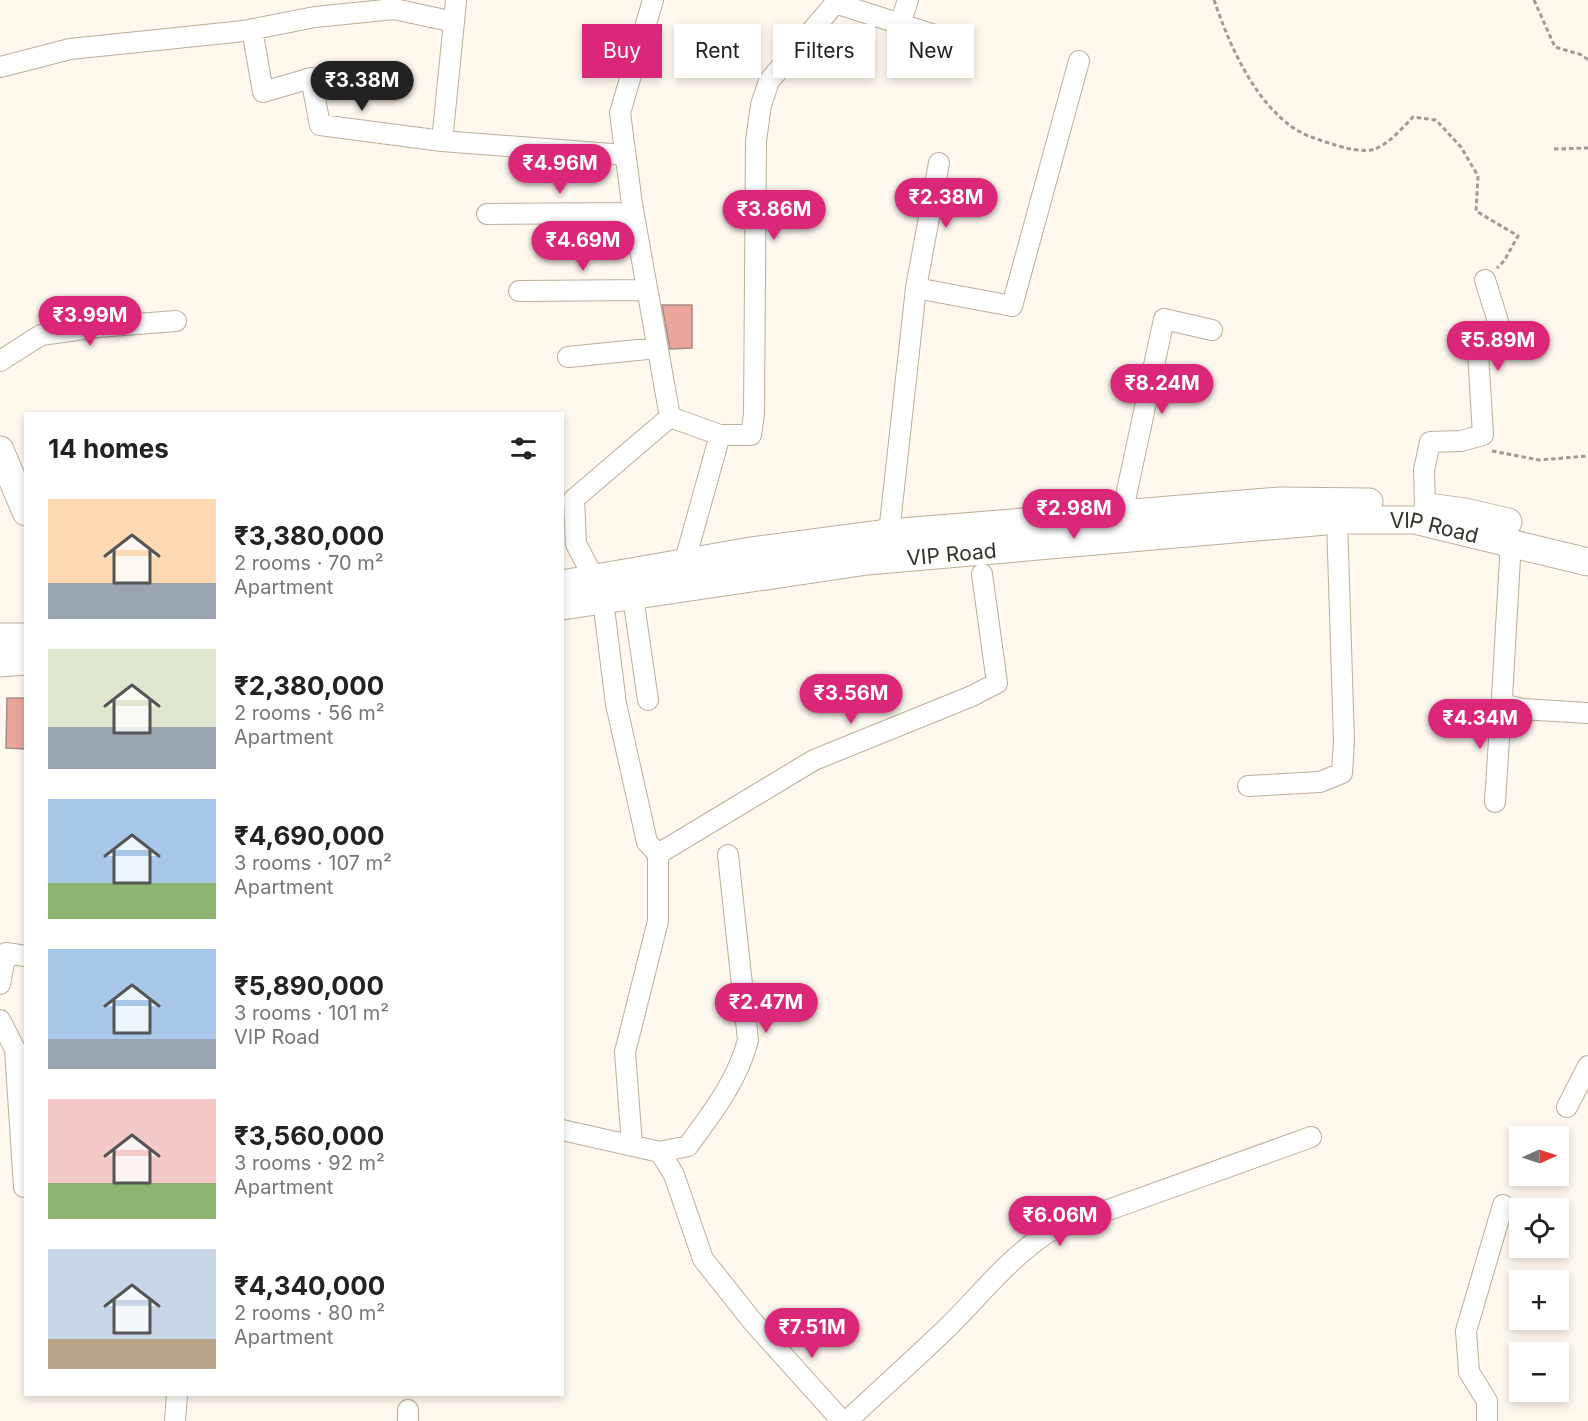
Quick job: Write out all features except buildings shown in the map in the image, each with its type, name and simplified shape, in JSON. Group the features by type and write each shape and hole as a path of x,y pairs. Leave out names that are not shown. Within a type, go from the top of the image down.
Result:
{"main road":[{"path":"0,450 24,502"},
{"name":"VIP Road","path":"564,584 751,551 889,532 1280,501 1390,502 1465,512 1551,542 1588,562"},
{"name":"VIP Road","path":"564,606 867,561 1337,520 1414,520 1511,541 1588,542"},
{"path":"0,638 24,637"},
{"path":"0,663 24,661"}],"street":[{"path":"442,141 456,0"},
{"path":"653,0 620,112 633,213 670,417"},
{"path":"670,417 720,435 751,435 754,414 756,141 761,105 769,81 837,2 900,24 908,0"},
{"path":"0,67 70,49 252,29 315,17 394,9 454,22"},
{"path":"252,29 263,92 311,78 320,125 442,141 625,155"},
{"path":"916,288 1012,306 1079,62"},
{"path":"889,532 916,288 939,164"},
{"path":"487,214 633,213"},
{"path":"1425,507 1424,470 1430,442 1461,441 1483,435 1478,353 1502,334 1485,280"},
{"path":"519,291 647,290"},
{"path":"1122,514 1164,318 1212,330"},
{"path":"0,361 40,335 98,327 176,321"},
{"path":"568,357 657,348"},
{"path":"595,580 576,544 569,513 574,499 670,417"},
{"path":"684,564 720,435"},
{"path":"1248,786 1320,783 1342,773 1344,741 1337,520"},
{"path":"1495,802 1500,724 1506,705 1502,697 1511,541"},
{"path":"657,854 814,760 972,696 997,683 982,574"},
{"path":"633,597 648,700"},
{"path":"604,616 616,704 647,842 657,854 658,921 625,1052 632,1145"},
{"path":"1506,705 1522,709 1588,713"},
{"path":"564,1130 660,1152 688,1146 723,1098 743,1058 748,1040 728,855"},
{"path":"0,984 6,953 24,956"},
{"path":"0,1020 15,1048 24,1187"},
{"path":"1567,1107 1588,1065"},
{"path":"847,1421 949,1325 1023,1248 1050,1231 1311,1137"},
{"path":"660,1152 674,1175 703,1258 753,1322 842,1421"},
{"path":"1487,1421 1487,1401 1469,1372 1466,1331 1503,1205"},
{"path":"175,1421 177,1396"}],"path":[{"path":"1214,0 1224,31 1251,80 1269,106 1293,127 1344,148 1374,150 1393,137 1413,117 1437,120 1461,147 1478,176 1476,211 1518,236 1504,261 1485,280"},
{"path":"1534,0 1555,47 1582,55 1588,60"},
{"path":"1554,149 1588,148"},
{"path":"1461,441 1497,452 1539,460 1588,456"}]}
